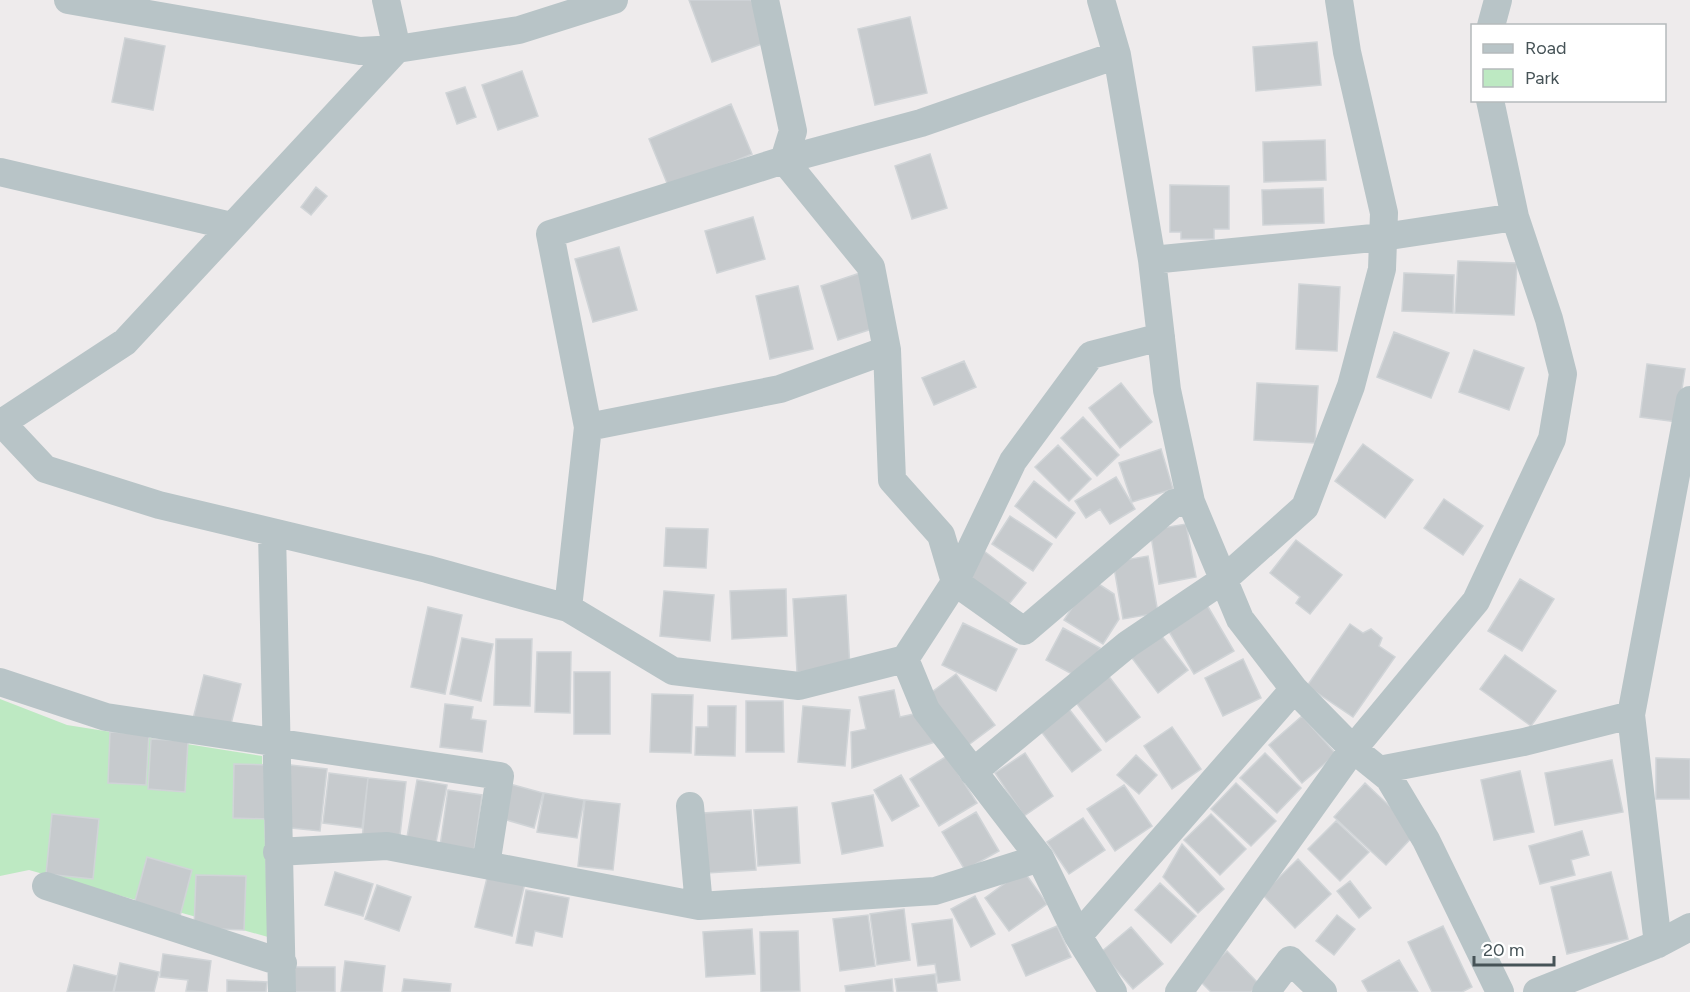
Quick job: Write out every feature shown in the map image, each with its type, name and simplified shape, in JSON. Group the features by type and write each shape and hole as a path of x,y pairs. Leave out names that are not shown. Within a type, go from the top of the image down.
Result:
{"street":[{"path":"68,0 360,51 397,49 519,30 614,0"},
{"path":"386,0 397,49"},
{"path":"765,0 793,131 784,160"},
{"path":"1101,0 1117,55 1152,260 1167,390 1191,502 1240,619 1294,689 1353,749 1389,778 1426,840 1500,992"},
{"path":"973,772 1128,644 1223,580 1305,507 1351,386 1382,269 1384,213 1347,52 1340,0"},
{"path":"1492,24 1498,0"},
{"path":"397,49 125,342 1,423 45,469 159,505 427,569 568,608 673,671 799,686 905,659 955,582 1014,460 1091,355 1161,337"},
{"path":"568,608 588,427 550,234 784,160 921,123 1117,55"},
{"path":"1179,992 1353,749 1476,601 1552,439 1563,374 1549,319 1515,217 1490,102"},
{"path":"784,160 871,267 887,350 892,480 941,535 955,582 1024,632 1174,503 1191,502"},
{"path":"0,171 231,226"},
{"path":"1152,260 1383,237 1515,217"},
{"path":"588,427 780,389 887,350"},
{"path":"1658,944 1631,715 1690,400"},
{"path":"272,532 277,852 283,963 282,992"},
{"path":"905,659 926,710 1040,858 1078,936 1113,992"},
{"path":"0,682 106,717 500,776 486,865"},
{"path":"1078,936 1294,689"},
{"path":"1379,770 1524,742 1631,715"},
{"path":"690,806 699,906"},
{"path":"277,852 387,846 699,906 935,891 1040,858"},
{"path":"46,886 283,963"},
{"path":"1537,992 1658,944 1690,927"},
{"path":"1266,992 1290,960 1323,992"}],"green space":[{"path":"0,699 67,725 262,756 268,937 29,870 0,876"}],"building":[{"path":"689,0 751,0 767,42 712,62"},
{"path":"910,17 927,93 875,105 858,29"},
{"path":"125,38 165,46 153,110 112,102"},
{"path":"1317,42 1321,85 1256,91 1253,47"},
{"path":"522,71 538,116 498,130 482,85"},
{"path":"465,87 476,117 457,124 446,93"},
{"path":"731,104 752,154 669,188 649,139"},
{"path":"1325,140 1326,180 1264,182 1263,142"},
{"path":"930,154 947,208 912,219 895,166"},
{"path":"1170,185 1229,186 1229,229 1214,229 1214,239 1181,239 1181,232 1170,232"},
{"path":"316,187 327,196 311,215 301,207"},
{"path":"1323,188 1324,223 1263,225 1262,190"},
{"path":"753,217 765,259 717,273 705,231"},
{"path":"619,247 637,310 593,322 575,259"},
{"path":"1458,261 1517,263 1514,315 1455,313"},
{"path":"860,273 878,327 838,340 821,286"},
{"path":"1404,273 1454,275 1453,313 1402,311"},
{"path":"1299,284 1340,287 1337,351 1296,349"},
{"path":"798,286 813,349 770,359 756,296"},
{"path":"1394,332 1449,353 1431,398 1377,377"},
{"path":"1474,350 1524,368 1509,410 1459,392"},
{"path":"964,361 976,387 934,405 922,378"},
{"path":"1647,364 1685,369 1677,422 1640,417"},
{"path":"1121,383 1152,422 1120,448 1089,408"},
{"path":"1257,383 1318,386 1315,443 1254,440"},
{"path":"1083,417 1119,455 1097,476 1061,438"},
{"path":"1363,444 1413,480 1385,518 1335,481"},
{"path":"1058,445 1091,479 1069,501 1035,467"},
{"path":"1161,449 1173,489 1132,502 1119,463"},
{"path":"1116,477 1135,509 1110,524 1100,509 1086,518 1075,501"},
{"path":"1034,481 1075,513 1056,538 1015,506"},
{"path":"1444,499 1483,526 1463,555 1424,528"},
{"path":"1010,516 1052,544 1033,571 992,544"},
{"path":"1186,524 1196,577 1159,584 1150,530"},
{"path":"666,528 708,529 706,568 664,566"},
{"path":"1296,540 1342,575 1310,614 1296,603 1300,597 1270,573"},
{"path":"984,551 1026,583 1004,610 962,578"},
{"path":"1148,556 1158,613 1123,619 1113,562"},
{"path":"1091,579 1114,594 1119,619 1103,644 1064,620"},
{"path":"1520,579 1554,599 1522,651 1488,631"},
{"path":"786,589 787,636 732,639 730,591"},
{"path":"664,591 714,595 710,641 660,636"},
{"path":"846,595 850,669 797,672 793,599"},
{"path":"1204,600 1234,651 1194,674 1164,623"},
{"path":"428,607 462,615 445,694 411,687"},
{"path":"963,623 1017,649 996,691 942,665"},
{"path":"1350,624 1363,633 1371,629 1382,638 1379,646 1395,657 1353,717 1307,686"},
{"path":"1063,628 1100,648 1083,680 1046,660"},
{"path":"1158,631 1188,670 1158,693 1129,654"},
{"path":"462,638 493,644 481,701 450,694"},
{"path":"496,639 532,639 530,706 494,705"},
{"path":"537,652 571,652 570,713 535,712"},
{"path":"1505,655 1556,691 1531,726 1480,689"},
{"path":"1243,659 1261,698 1223,716 1205,678"},
{"path":"574,672 610,672 610,734 574,734"},
{"path":"956,674 995,725 967,746 928,695"},
{"path":"1107,674 1140,717 1106,742 1074,700"},
{"path":"204,675 241,684 230,728 193,719"},
{"path":"894,690 900,717 918,713 935,742 852,768 851,732 866,729 859,697"},
{"path":"652,694 693,695 691,753 650,752"},
{"path":"746,701 783,701 784,752 746,752"},
{"path":"445,704 473,707 471,719 486,721 482,752 440,747"},
{"path":"708,706 736,706 735,756 695,755 696,727 708,727"},
{"path":"803,706 850,710 845,766 798,762"},
{"path":"1069,709 1101,750 1072,772 1040,730"},
{"path":"1302,716 1336,754 1302,783 1269,745"},
{"path":"1172,727 1201,769 1172,789 1144,746"},
{"path":"110,732 149,734 146,785 108,783"},
{"path":"151,739 188,741 185,792 148,789"},
{"path":"1025,753 1053,796 1024,816 995,773"},
{"path":"1265,753 1301,788 1277,813 1240,778"},
{"path":"1136,755 1157,775 1139,794 1117,775"},
{"path":"947,756 977,803 939,826 910,779"},
{"path":"1656,758 1690,759 1690,799 1656,799"},
{"path":"1612,760 1623,812 1555,825 1545,773"},
{"path":"234,764 270,765 269,819 233,818"},
{"path":"290,765 327,769 320,831 282,827"},
{"path":"1520,771 1534,832 1494,840 1481,780"},
{"path":"329,773 368,778 362,828 323,823"},
{"path":"901,775 919,806 892,821 874,790"},
{"path":"368,778 406,782 399,844 362,840"},
{"path":"417,780 447,785 435,848 406,843"},
{"path":"1236,783 1276,821 1251,846 1211,809"},
{"path":"1365,783 1417,832 1386,865 1334,817"},
{"path":"510,784 543,793 534,828 500,818"},
{"path":"1124,785 1152,826 1115,851 1087,809"},
{"path":"448,790 482,795 474,851 440,846"},
{"path":"544,793 584,800 577,838 537,832"},
{"path":"873,795 883,846 842,854 832,803"},
{"path":"585,800 620,804 613,870 578,866"},
{"path":"797,807 800,863 758,866 754,810"},
{"path":"751,810 756,870 707,873 703,813"},
{"path":"976,812 999,851 965,870 942,832"},
{"path":"52,814 99,819 93,879 46,874"},
{"path":"1211,814 1246,849 1220,875 1184,840"},
{"path":"1083,818 1105,850 1069,874 1047,842"},
{"path":"1336,821 1369,852 1340,881 1308,849"},
{"path":"1582,831 1589,855 1571,860 1575,875 1540,884 1529,846"},
{"path":"1182,844 1224,889 1198,913 1163,877"},
{"path":"147,857 192,870 179,920 133,908"},
{"path":"1298,859 1331,894 1295,928 1262,894"},
{"path":"1023,870 1047,904 1009,931 985,898"},
{"path":"335,872 373,884 363,916 325,905"},
{"path":"1611,872 1628,939 1567,954 1551,887"},
{"path":"488,874 525,883 512,936 475,927"},
{"path":"196,875 246,876 244,930 194,928"},
{"path":"1350,881 1371,908 1359,918 1337,891"},
{"path":"1160,883 1196,916 1171,943 1135,910"},
{"path":"377,885 411,897 399,931 365,919"},
{"path":"526,890 569,898 562,937 535,931 532,946 516,943"},
{"path":"975,896 995,934 971,947 951,909"},
{"path":"904,909 910,960 877,965 870,914"},
{"path":"868,915 875,966 840,971 833,919"},
{"path":"1337,915 1355,929 1334,955 1316,941"},
{"path":"952,919 960,980 938,983 935,964 918,966 912,924"},
{"path":"1057,926 1071,957 1026,976 1012,945"},
{"path":"1443,926 1472,987 1462,992 1432,992 1408,942"},
{"path":"1131,927 1163,964 1133,989 1101,952"},
{"path":"752,929 755,974 706,977 703,932"},
{"path":"798,931 800,991 761,992 760,932"},
{"path":"1227,951 1259,984 1251,992 1211,992 1198,979"},
{"path":"163,954 211,961 207,992 186,991 188,980 160,977"},
{"path":"1399,960 1418,992 1368,992 1362,981"},
{"path":"345,961 385,966 382,992 341,992"},
{"path":"120,963 159,972 154,992 114,992"},
{"path":"74,965 117,976 113,992 67,992"},
{"path":"290,967 335,967 335,992 291,992"},
{"path":"935,974 937,992 897,992 895,979"},
{"path":"404,979 451,984 450,992 402,992"},
{"path":"892,979 893,992 846,992 845,986"},
{"path":"227,980 267,982 266,992 227,992"}]}
